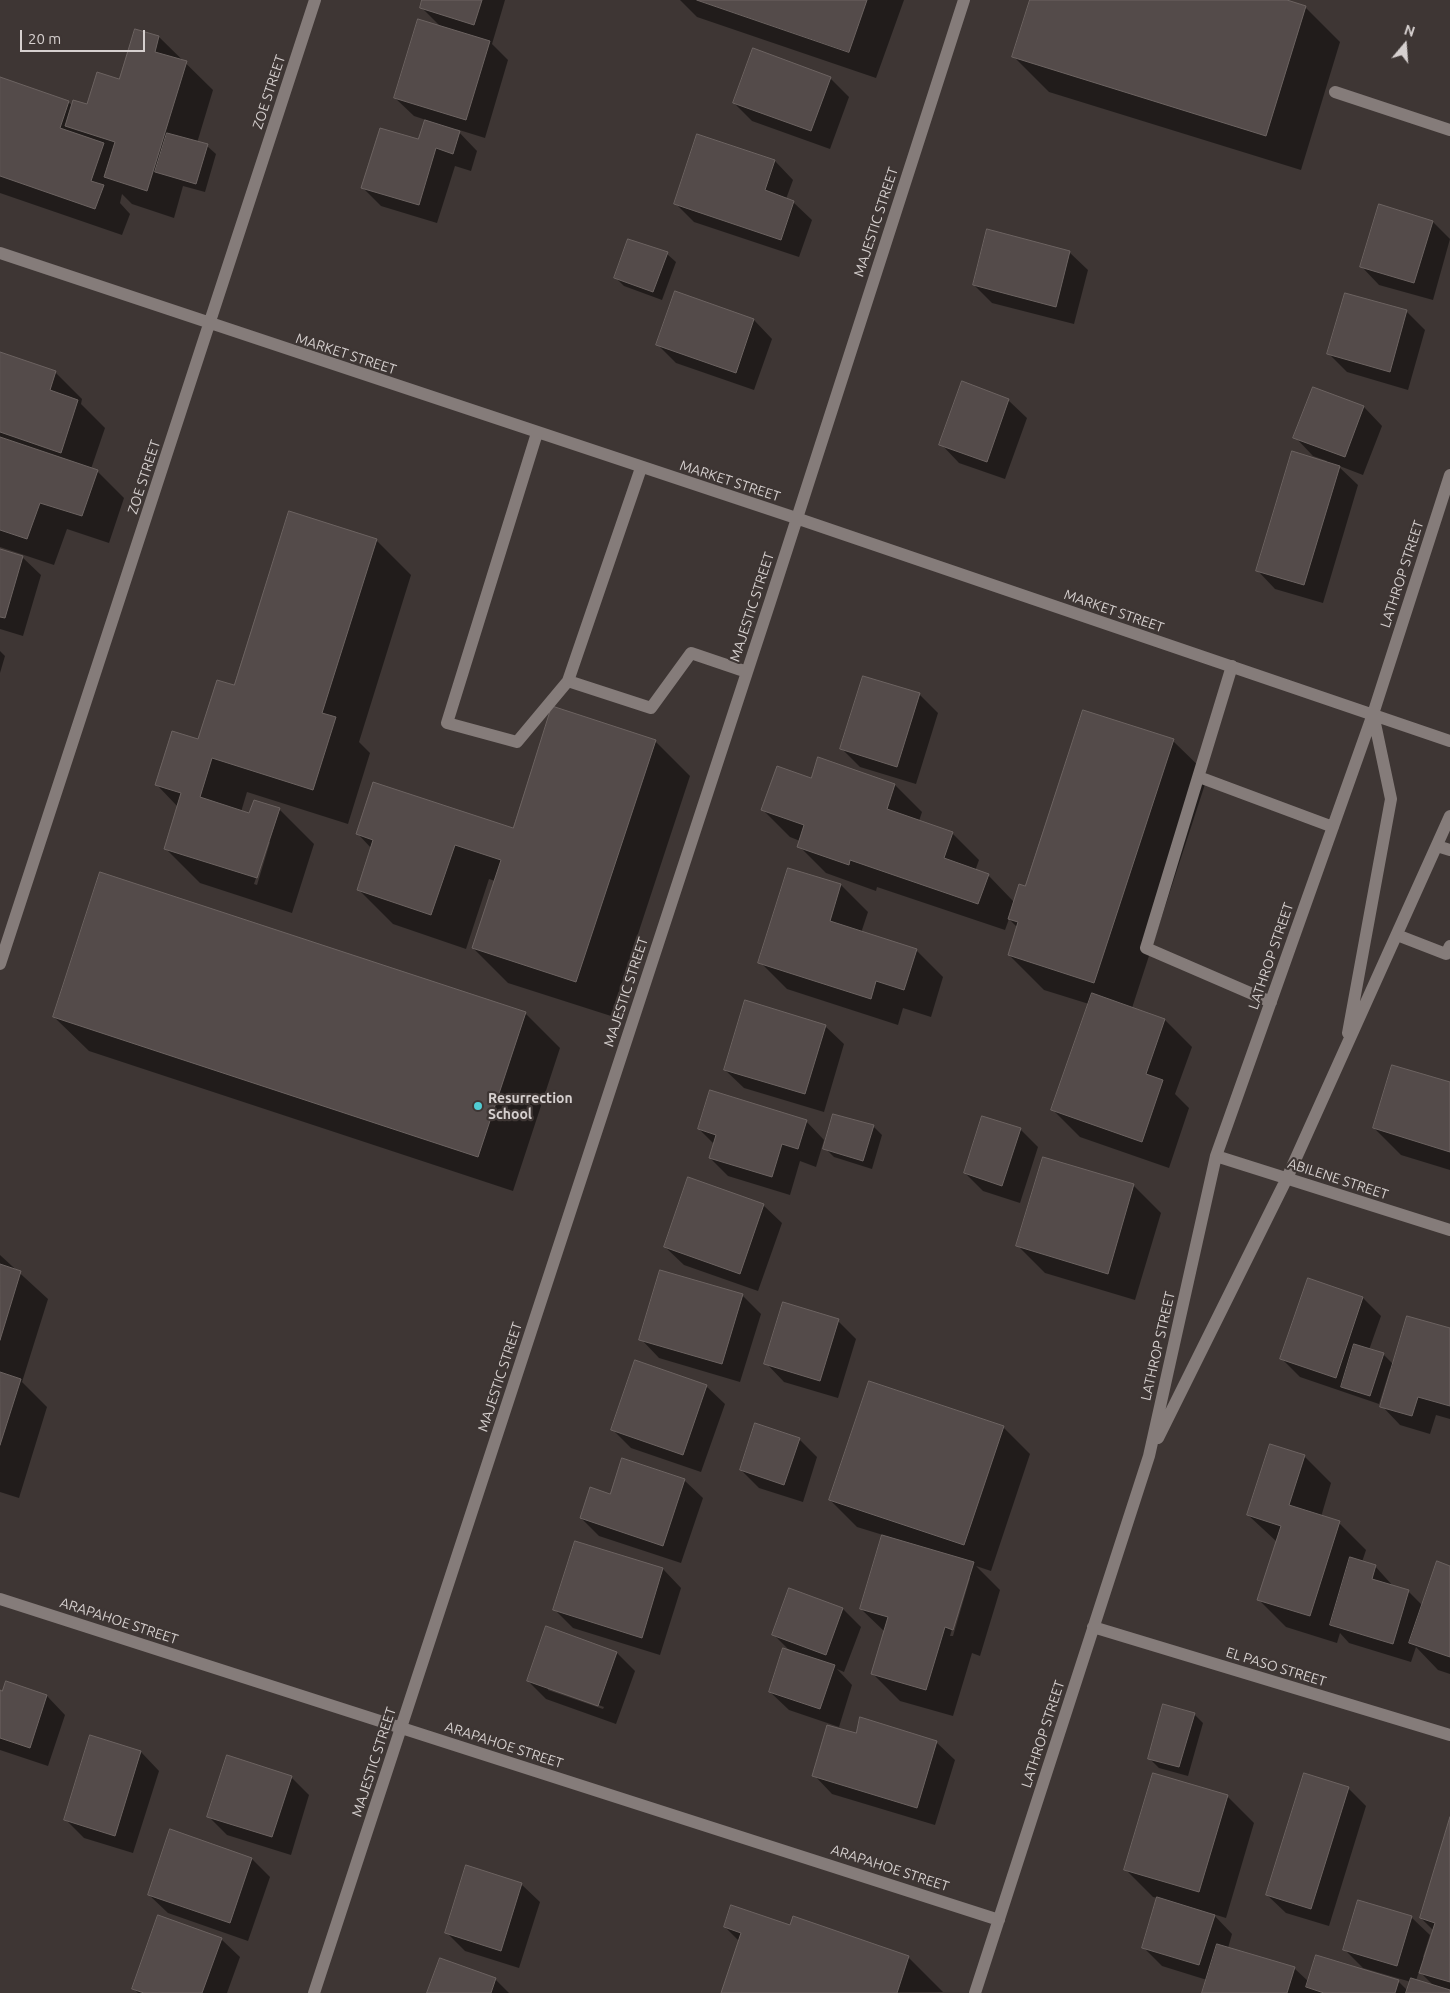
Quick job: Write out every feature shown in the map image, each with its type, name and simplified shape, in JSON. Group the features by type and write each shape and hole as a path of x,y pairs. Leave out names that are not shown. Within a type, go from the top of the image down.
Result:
{"street":[{"name":"ZOE STREET","path":"0,964 315,0"},
{"name":"MAJESTIC STREET","path":"314,1993 747,672 964,0"},
{"path":"1334,92 1450,130"},
{"name":"MARKET STREET","path":"0,253 641,468 796,518 1450,741"},
{"path":"537,433 447,723 517,742 568,682 641,468"},
{"name":"LATHROP STREET","path":"975,1993 1149,1456 1216,1156 1373,714 1450,475"},
{"path":"568,682 651,708 691,653 747,672"},
{"path":"1232,666 1146,948 1271,1002"},
{"path":"1345,1051 1391,799 1373,714"},
{"path":"1199,777 1333,827"},
{"name":"LATHROP STREET","path":"1149,1456 1287,1178 1397,935 1444,848 1450,816"},
{"path":"1397,935 1446,954 1450,946"},
{"name":"ABILENE STREET","path":"1216,1156 1450,1230"},
{"name":"ARAPAHOE STREET","path":"0,1600 999,1920"},
{"name":"EL PASO STREET","path":"1093,1627 1450,1736"}],"building":[{"path":"422,0 482,0 474,25 420,8"},
{"path":"697,0 867,0 849,52"},
{"path":"1030,0 1287,0 1306,6 1266,136 1012,57"},
{"path":"418,19 490,41 466,120 394,98"},
{"path":"135,29 159,36 155,52 187,61 147,191 104,177 115,142 65,126 73,100 87,104 97,72 119,79"},
{"path":"753,48 831,77 811,131 733,103"},
{"path":"0,77 69,101 60,128 104,143 91,181 104,185 95,209 0,176"},
{"path":"425,120 460,131 453,154 436,148 419,205 361,188 380,128 418,139"},
{"path":"167,133 208,144 196,184 155,172"},
{"path":"697,134 775,160 765,190 794,201 781,240 674,204"},
{"path":"1379,204 1433,221 1414,283 1360,267"},
{"path":"987,229 1070,251 1056,307 973,285"},
{"path":"628,239 668,252 653,292 614,278"},
{"path":"675,291 754,319 736,373 656,345"},
{"path":"1345,293 1407,310 1390,372 1327,354"},
{"path":"0,352 56,371 50,390 78,400 61,453 0,432"},
{"path":"962,381 1009,399 987,462 939,445"},
{"path":"1313,387 1364,406 1345,457 1293,438"},
{"path":"0,437 98,470 82,516 40,503 27,539 0,530"},
{"path":"1292,451 1340,466 1304,585 1256,571"},
{"path":"289,511 377,539 322,713 336,717 313,790 212,758 200,797 249,813 254,800 280,808 257,878 164,849 181,793 155,785 172,731 198,739 217,680 234,685"},
{"path":"0,549 23,556 5,618 0,617"},
{"path":"863,676 920,693 897,767 840,749"},
{"path":"552,706 656,740 576,982 472,948 501,860 455,845 431,915 357,890 373,840 356,834 373,782 513,828"},
{"path":"1083,710 1174,739 1094,983 1008,955 1018,922 1008,919 1019,884 1025,886"},
{"path":"818,757 895,784 887,809 953,832 944,858 989,874 978,904 850,860 849,865 797,847 804,825 761,810 777,766 811,778"},
{"path":"788,868 841,884 830,921 917,949 904,990 876,981 871,999 758,963"},
{"path":"100,872 526,1012 478,1157 53,1017"},
{"path":"1092,993 1165,1019 1146,1074 1163,1080 1142,1142 1051,1110"},
{"path":"745,1000 826,1025 805,1094 724,1070"},
{"path":"1392,1065 1450,1082 1450,1152 1373,1128"},
{"path":"710,1090 807,1120 798,1149 782,1144 772,1177 709,1158 716,1135 698,1129"},
{"path":"833,1114 874,1125 863,1161 823,1149"},
{"path":"982,1116 1021,1128 1002,1186 964,1173"},
{"path":"1043,1157 1134,1184 1108,1274 1016,1246"},
{"path":"688,1177 764,1204 740,1274 664,1247"},
{"path":"0,1264 21,1271 0,1340"},
{"path":"660,1270 743,1294 722,1364 639,1340"},
{"path":"1308,1278 1363,1297 1336,1378 1280,1359"},
{"path":"783,1302 839,1319 820,1381 764,1364"},
{"path":"1407,1316 1450,1328 1450,1406 1418,1397 1412,1416 1380,1407"},
{"path":"1354,1344 1384,1353 1370,1396 1341,1387"},
{"path":"635,1360 707,1385 683,1455 611,1430"},
{"path":"0,1372 21,1379 0,1445"},
{"path":"869,1381 1004,1426 964,1545 829,1500"},
{"path":"755,1423 800,1438 784,1485 740,1470"},
{"path":"1270,1444 1305,1455 1289,1505 1340,1521 1310,1616 1257,1600 1281,1526 1247,1515"},
{"path":"622,1458 685,1479 663,1546 580,1518 590,1487 610,1494"},
{"path":"882,1535 974,1562 953,1630 945,1627 926,1690 871,1674 888,1617 860,1609"},
{"path":"575,1541 663,1568 642,1638 553,1610"},
{"path":"1350,1557 1376,1565 1372,1579 1409,1590 1393,1644 1330,1625"},
{"path":"1437,1561 1450,1566 1450,1657 1409,1643"},
{"path":"789,1588 843,1608 826,1655 772,1635"},
{"path":"546,1626 617,1652 598,1706 527,1681"},
{"path":"783,1648 835,1665 820,1709 769,1692"},
{"path":"6,1681 47,1695 30,1748 0,1738 0,1690 2,1691"},
{"path":"1163,1704 1195,1713 1179,1767 1148,1759"},
{"path":"860,1717 937,1741 917,1808 812,1776 827,1725 856,1733"},
{"path":"90,1735 141,1751 115,1836 64,1820"},
{"path":"227,1755 292,1776 272,1837 207,1817"},
{"path":"1153,1773 1228,1795 1199,1892 1124,1870"},
{"path":"1304,1773 1349,1787 1311,1909 1266,1895"},
{"path":"1450,1817 1450,1982 1419,1973 1435,1923 1420,1918"},
{"path":"170,1829 252,1858 230,1923 148,1895"},
{"path":"466,1865 522,1883 501,1951 445,1933"},
{"path":"1157,1897 1215,1915 1199,1965 1142,1948"},
{"path":"1358,1900 1412,1916 1397,1966 1343,1950"},
{"path":"731,1905 790,1925 793,1916 909,1956 897,1993 721,1993 741,1933 724,1927"},
{"path":"158,1915 222,1938 202,1993 144,1993 132,1989"},
{"path":"1217,1944 1295,1967 1287,1993 1202,1993"},
{"path":"1316,1955 1399,1980 1395,1993 1324,1993 1306,1987"},
{"path":"440,1958 496,1978 491,1993 427,1993"},
{"path":"1411,1978 1450,1990 1450,1993 1406,1993"}],"place":[{"name":"Resurrection School","path":"478,1106"}]}
